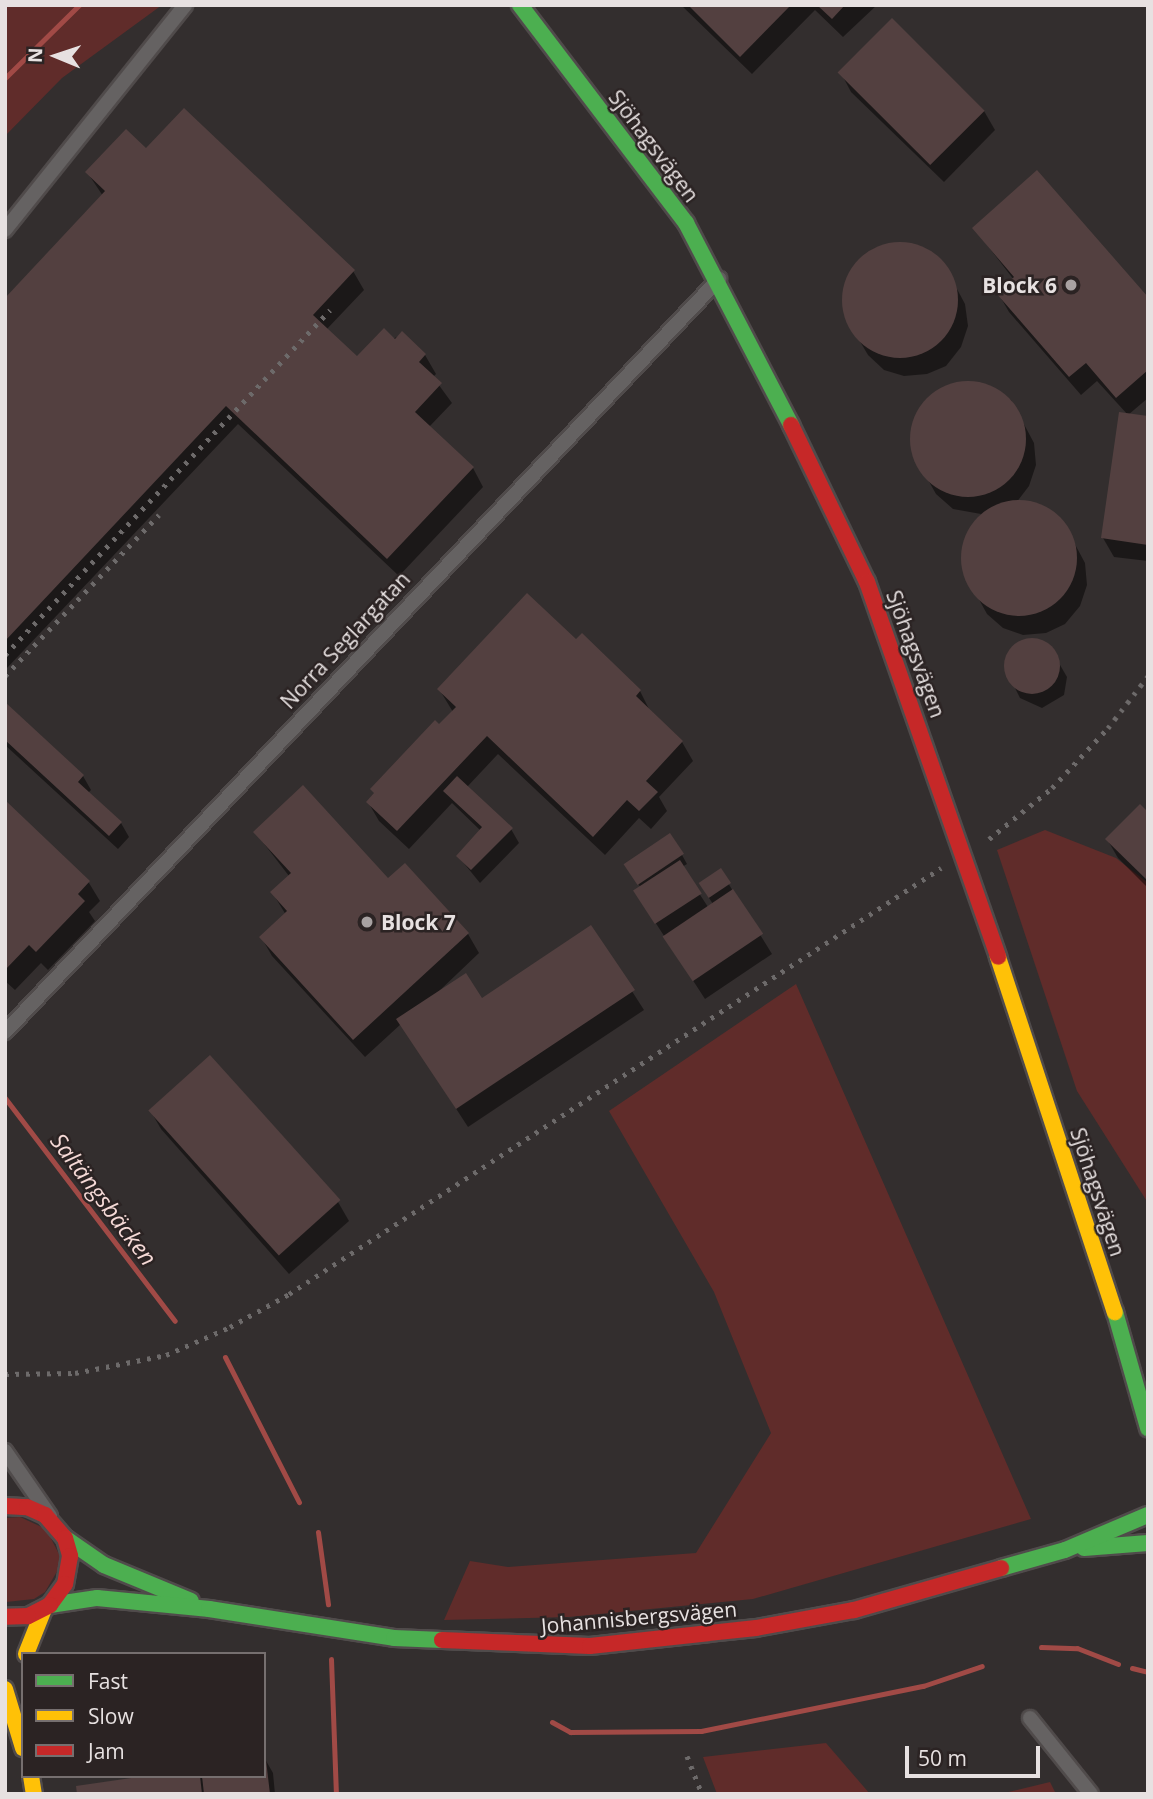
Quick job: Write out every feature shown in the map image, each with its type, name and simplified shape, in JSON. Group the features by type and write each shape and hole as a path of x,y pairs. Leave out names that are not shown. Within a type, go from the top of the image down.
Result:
{"main road":[{"name":"Sjöhagsvägen","path":"520,5 667,196 719,279 867,582 954,823 1138,1382 1148,1428"},
{"name":"Sjöhagsvägen","path":"1138,1382 1148,1400"},
{"name":"Johannisbergsvägen","path":"5,1506 27,1507 104,1565 209,1609"},
{"name":"Johannisbergsvägen","path":"5,1617 97,1598 209,1609 440,1643 590,1646 756,1628 854,1610 1065,1550 1148,1515"},
{"path":"27,1652 47,1607 68,1577 70,1556 61,1532"},
{"name":"Johannisbergsvägen","path":"1065,1550 1148,1543"},
{"path":"5,1689 21,1741"}],"street":[{"path":"5,230 185,5"},
{"name":"Norra Seglargatan","path":"5,1032 719,279"},
{"path":"5,1451 61,1532"},
{"path":"1030,1718 1091,1794"}],"shaded area":[{"path":"5,5 162,5 62,78 5,136"},
{"path":"1045,830 1116,858 1148,883 1148,1203 1077,1091 997,850"},
{"path":"796,984 1031,1519 753,1599 569,1617 444,1620 470,1561 508,1567 696,1553 771,1433 714,1292 609,1111"},
{"path":"20,1517 46,1529 59,1554 59,1568 45,1592 34,1599 6,1602 5,1518"},
{"path":"826,1743 870,1794 717,1794 703,1757"},
{"path":"1050,1782 1056,1794 1000,1794"}],"building":[{"path":"688,5 791,5 740,57"},
{"path":"817,5 845,5 832,19"},
{"path":"892,18 985,111 930,165 838,72"},
{"path":"184,108 355,270 313,315 357,356 384,328 395,339 402,331 426,354 419,362 442,383 415,412 474,467 387,559 226,406 5,641 5,298 105,191 85,172 126,129 146,148"},
{"name":"Block 6","path":"1037,170 1148,297 1148,370 1116,398 1086,363 1069,377 996,293 1014,277 972,228"},
{"path":"900,242 922,247 941,259 953,278 958,300 953,322 941,341 922,353 900,358 878,353 859,341 847,322 842,300 847,278 859,259 878,247"},
{"path":"968,381 990,386 1009,398 1021,417 1026,439 1021,461 1009,480 990,492 968,497 946,492 927,480 915,461 910,439 915,417 927,398 946,386"},
{"path":"1119,412 1148,416 1148,545 1101,538"},
{"path":"1019,500 1041,505 1060,517 1072,536 1077,558 1072,580 1060,599 1041,611 1019,616 997,611 978,599 966,580 961,558 966,536 978,517 997,505"},
{"path":"527,593 576,639 582,633 641,690 636,696 683,741 646,781 658,792 639,811 627,800 593,837 487,736 397,831 366,802 374,793 370,789 435,720 439,724 456,707 437,689"},
{"path":"1026,638 1038,638 1048,642 1056,650 1060,666 1056,682 1048,690 1038,694 1026,694 1016,690 1008,682 1004,672 1004,660 1008,650 1016,642"},
{"path":"5,702 84,775 78,782 122,822 109,836 5,740"},
{"path":"457,776 513,828 471,870 456,856 482,827 443,791"},
{"name":"Block 7","path":"303,785 388,878 405,863 469,933 353,1040 259,937 287,911 270,892 291,873 253,832"},
{"path":"5,800 90,881 78,894 85,901 36,952 29,945 5,970"},
{"path":"1140,804 1148,812 1148,881 1105,839"},
{"path":"670,833 684,854 638,885 624,864"},
{"path":"680,860 702,894 655,924 633,890"},
{"path":"721,868 731,883 709,898 699,883"},
{"path":"733,889 763,934 693,981 663,937"},
{"path":"591,925 635,990 456,1109 396,1019 466,973 482,998"},
{"path":"210,1055 340,1200 279,1255 148,1111"},
{"path":"266,1760 270,1794 204,1794 202,1778 266,1778"},
{"path":"131,1778 200,1778 202,1794 77,1794 76,1786"}],"waterway":[{"path":"5,78 79,5"},
{"name":"Saltängsbäcken","path":"5,1098 175,1321"},
{"name":"Saltängsbäcken","path":"225,1357 299,1502"},
{"name":"Saltängsbäcken","path":"318,1532 328,1604"},
{"path":"1041,1647 1077,1648 1118,1664"},
{"name":"Saltängsbäcken","path":"331,1659 336,1794"},
{"path":"552,1722 570,1732 701,1731 923,1686 982,1666"},
{"path":"1132,1668 1148,1672"}],"railway":[{"path":"5,655 330,310"},
{"path":"5,676 159,515"},
{"path":"989,839 1052,788 1108,728 1148,676"},
{"path":"5,1374 75,1373 166,1355 230,1327 289,1294 941,868"},
{"path":"687,1756 702,1794"}],"traffic: fast":[{"path":"520,5 686,223 791,425"},
{"path":"1115,1312 1148,1428"},
{"path":"1001,1568 1065,1550 1148,1515"},
{"path":"65,1538 104,1565 191,1601"},
{"path":"1084,1548 1148,1543"},
{"path":"50,1605 97,1598 209,1609 394,1638 442,1640"}],"traffic: slow":[{"path":"998,957 1115,1312"},
{"path":"27,1652 44,1609"},
{"path":"5,1689 21,1741"},
{"path":"31,1778 34,1794"}],"traffic: jam":[{"path":"791,425 867,582 998,957"},
{"path":"5,1506 27,1507 45,1515 65,1538 70,1556 65,1584 50,1605 28,1616 5,1617"},
{"path":"442,1640 590,1646 756,1628 854,1610 1001,1568"}],"place":[{"name":"Block 6","path":"1071,285"},
{"name":"Block 7","path":"367,922"}]}
